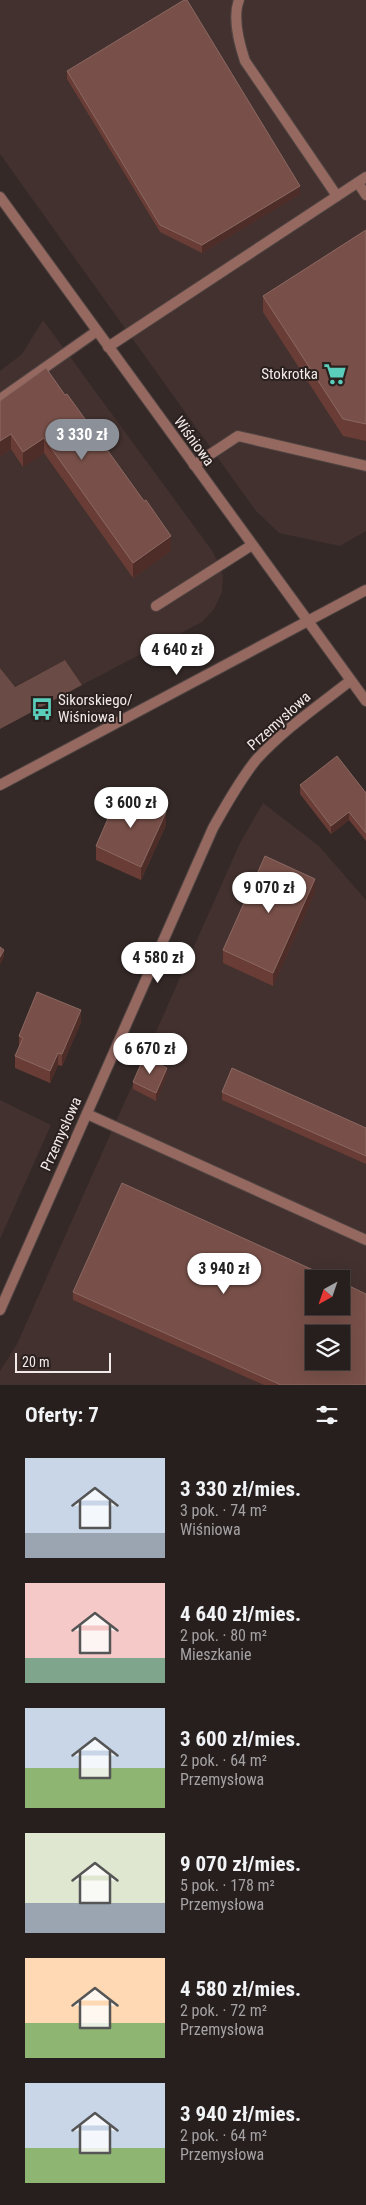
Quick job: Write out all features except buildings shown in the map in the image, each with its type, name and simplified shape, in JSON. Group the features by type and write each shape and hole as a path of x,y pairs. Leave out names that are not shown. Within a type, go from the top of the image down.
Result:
{"street":[{"path":"239,0 236,6 238,41 245,61 337,196"},
{"path":"108,347 362,180 366,195"},
{"name":"Wiśniowa","path":"0,197 366,701"},
{"path":"0,398 96,331"},
{"path":"194,466 238,436 366,466"},
{"path":"156,606 252,545"},
{"path":"0,785 366,590"},
{"name":"Przemysłowa","path":"0,1310 209,837 227,802 256,760 271,745 350,681"},
{"path":"87,1114 366,1240"}],"shaded area":[{"path":"0,0 366,0 366,531 340,546 279,533 256,511 0,154"},
{"path":"43,320 213,552 223,575 222,592 214,609 202,622 82,685 65,660 14,687 0,668 0,371 22,354"},
{"path":"65,660 82,685 0,729 0,668 15,687"},
{"path":"263,803 319,846 366,900 366,1385 0,1385 0,1371 17,1344 240,843"},
{"path":"0,1100 51,1125 0,1239"}],"place":[{"name":"Stokrotka","path":"335,374"},
{"name":"Sikorskiego/ Wiśniowa I","path":"42,709"}]}
